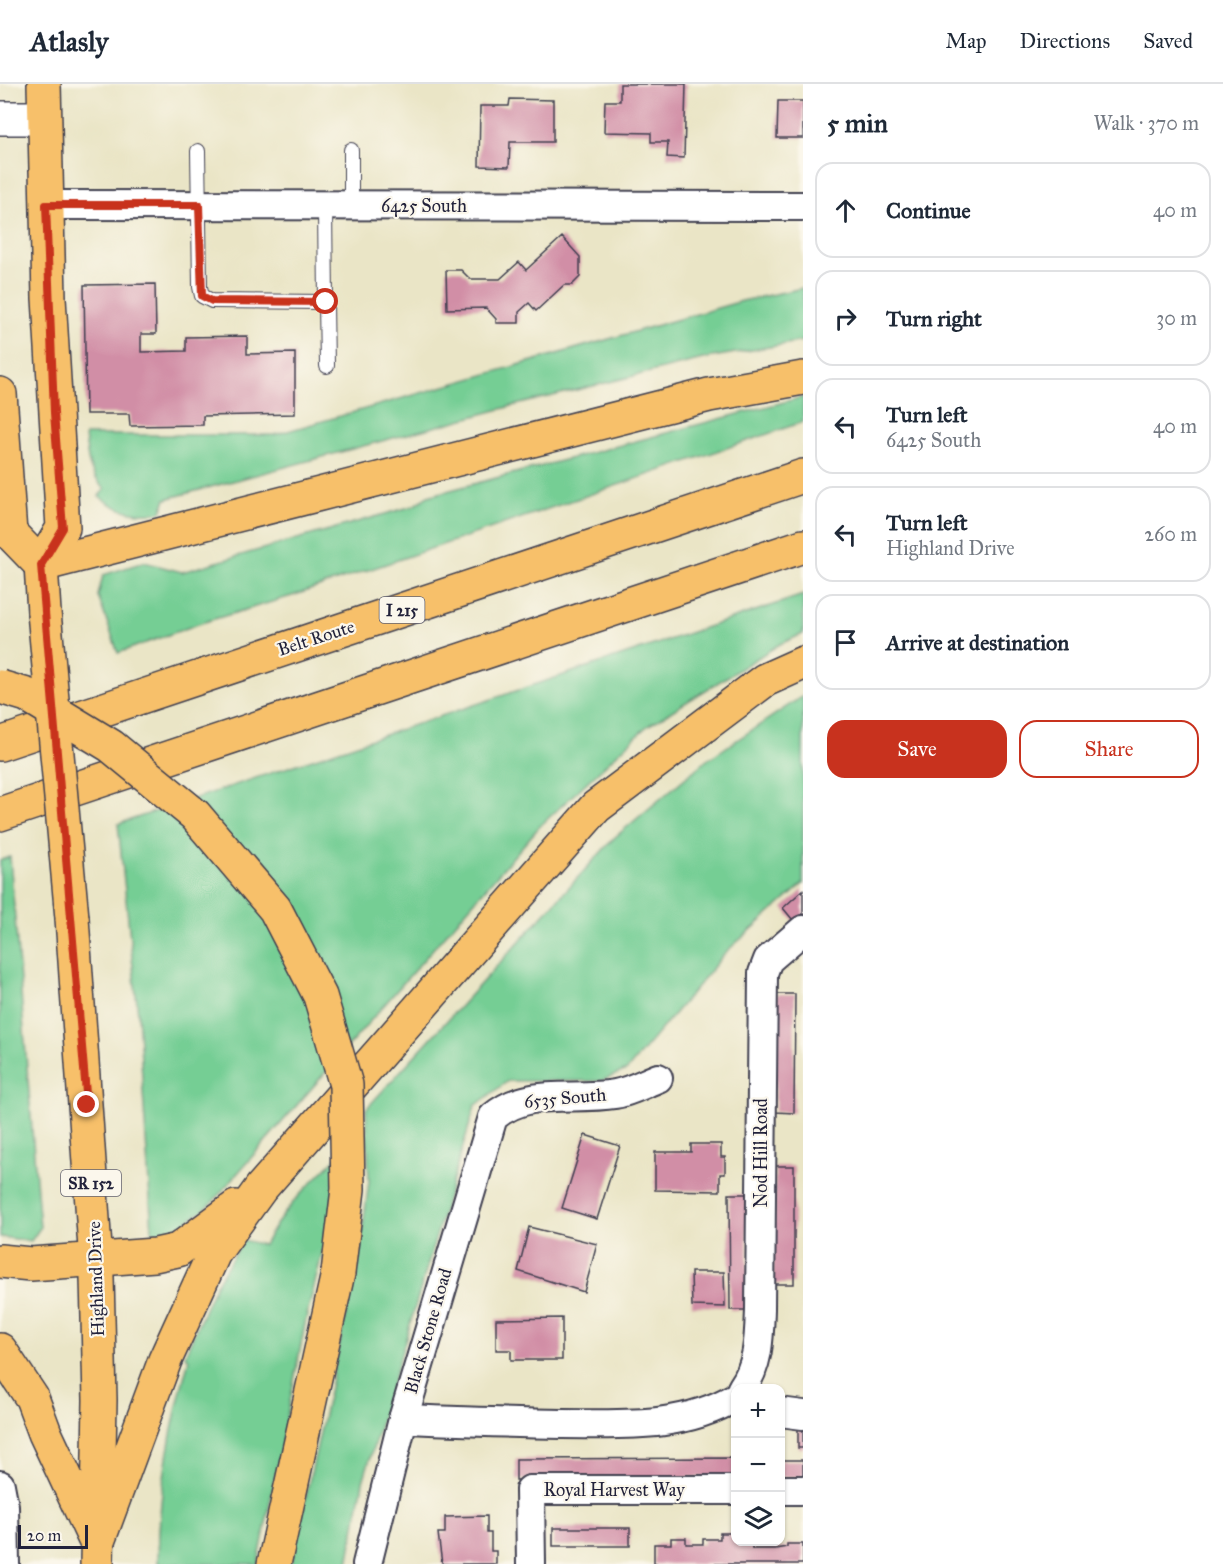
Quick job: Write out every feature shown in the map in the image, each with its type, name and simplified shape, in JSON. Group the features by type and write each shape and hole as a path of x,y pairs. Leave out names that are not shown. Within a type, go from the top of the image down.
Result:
{"main road":[{"path":"41,565 63,528 54,413 44,84"},
{"path":"41,565 709,395 803,378"},
{"path":"0,394 10,533 41,565"},
{"name":"Belt Route","path":"0,744 803,476"},
{"path":"0,813 803,546"},
{"name":"Highland Drive","path":"41,565 72,918 96,1260 100,1400 97,1554"},
{"path":"97,1554 165,1360 214,1253 261,1188 596,807 765,680 803,663"},
{"path":"0,687 27,695 119,753 195,815 274,909 320,996 346,1085 348,1189 338,1273 274,1564"},
{"path":"0,1261 31,1264 96,1260 155,1255 178,1250 261,1188"},
{"path":"0,1350 32,1398 97,1554"}],"street":[{"path":"0,118 44,118"},
{"name":"6425 South","path":"46,205 803,206"},
{"name":"Nod Hill Road","path":"744,1384 753,1367 759,1328 763,973 768,960 803,930"},
{"name":"6535 South","path":"506,1106 535,1098 616,1094 658,1078"},
{"name":"Black Stone Road","path":"368,1564 403,1419 486,1134 493,1117 506,1106"},
{"path":"403,1419 497,1423 652,1424 696,1414 731,1399"},
{"path":"785,1413 803,1415"},
{"path":"0,1485 4,1506 5,1564"},
{"name":"Royal Harvest Way","path":"531,1564 531,1490 731,1490"},
{"path":"785,1490 803,1490"}],"lane":[{"path":"327,366 326,302 338,206 351,150"},
{"path":"198,151 202,296 212,301 326,302"}],"green space":[{"path":"803,288 803,341 707,358 512,406 166,499 161,512 136,513 120,509 99,496 105,489 95,477 88,458 85,435 274,435 742,301"},
{"path":"803,397 803,422 292,596 201,623 118,653 98,596 103,575 144,562 182,572 413,506 428,496"},
{"path":"803,595 803,634 780,644 646,727 540,826 210,1205 167,1235 152,1232 138,1014 118,824"},
{"path":"803,696 803,884 727,951 627,1070 601,1081 508,1081 475,1106 363,1482 348,1564 291,1564 359,1256 369,1181 366,1109 614,838 704,762"},
{"path":"10,857 40,1228 31,1241 0,1237 0,860"},
{"path":"336,1158 333,1209 306,1319 258,1564 158,1564 163,1486 176,1410 189,1359 185,1355 215,1286 243,1240 264,1245 287,1209"}],"building":[{"path":"620,84 686,84 684,158 667,157 668,142 651,142 651,133 604,132 605,101 620,101"},
{"path":"510,99 553,100 553,142 510,142 509,167 479,166 480,106 509,106"},
{"path":"778,101 803,101 803,138 777,138"},
{"path":"562,237 580,257 580,277 572,285 564,285 536,311 529,303 519,312 519,323 496,323 496,319 486,308 447,309 446,270 461,270 470,279 500,279 519,262 526,270"},
{"path":"155,284 156,334 141,334 141,352 186,351 186,337 247,336 247,354 295,353 295,414 203,416 203,425 130,426 129,414 86,414 84,285"},
{"path":"803,890 803,920 797,925 783,908"},
{"path":"776,994 795,994 794,1113 775,1112"},
{"path":"585,1135 620,1146 597,1219 562,1208"},
{"path":"691,1144 721,1144 721,1157 725,1157 725,1174 720,1174 720,1191 655,1190 655,1152 691,1152"},
{"path":"775,1166 794,1166 794,1284 773,1284"},
{"path":"729,1194 747,1194 748,1310 730,1310"},
{"path":"529,1227 597,1244 584,1292 518,1271"},
{"path":"691,1272 724,1272 725,1307 692,1306"},
{"path":"562,1318 562,1360 511,1360 511,1350 496,1350 496,1319"},
{"path":"798,1428 803,1428 803,1448 798,1448"},
{"path":"731,1458 731,1477 516,1480 516,1459"},
{"path":"785,1460 803,1460 803,1477 785,1477"},
{"path":"487,1516 487,1533 491,1533 491,1551 496,1551 496,1564 442,1564 438,1533 445,1533 445,1517"},
{"path":"553,1528 630,1528 630,1546 553,1546"},
{"path":"720,1533 731,1533 731,1546 752,1546 752,1549 775,1549 787,1547 787,1544 803,1544 803,1564 654,1564 654,1544 671,1544 671,1538 686,1538 686,1544 703,1544 703,1539 720,1539"}],"route":[{"path":"87,1105 41,565 63,528 54,413 46,205 199,205 202,296 212,301 326,302"}]}
